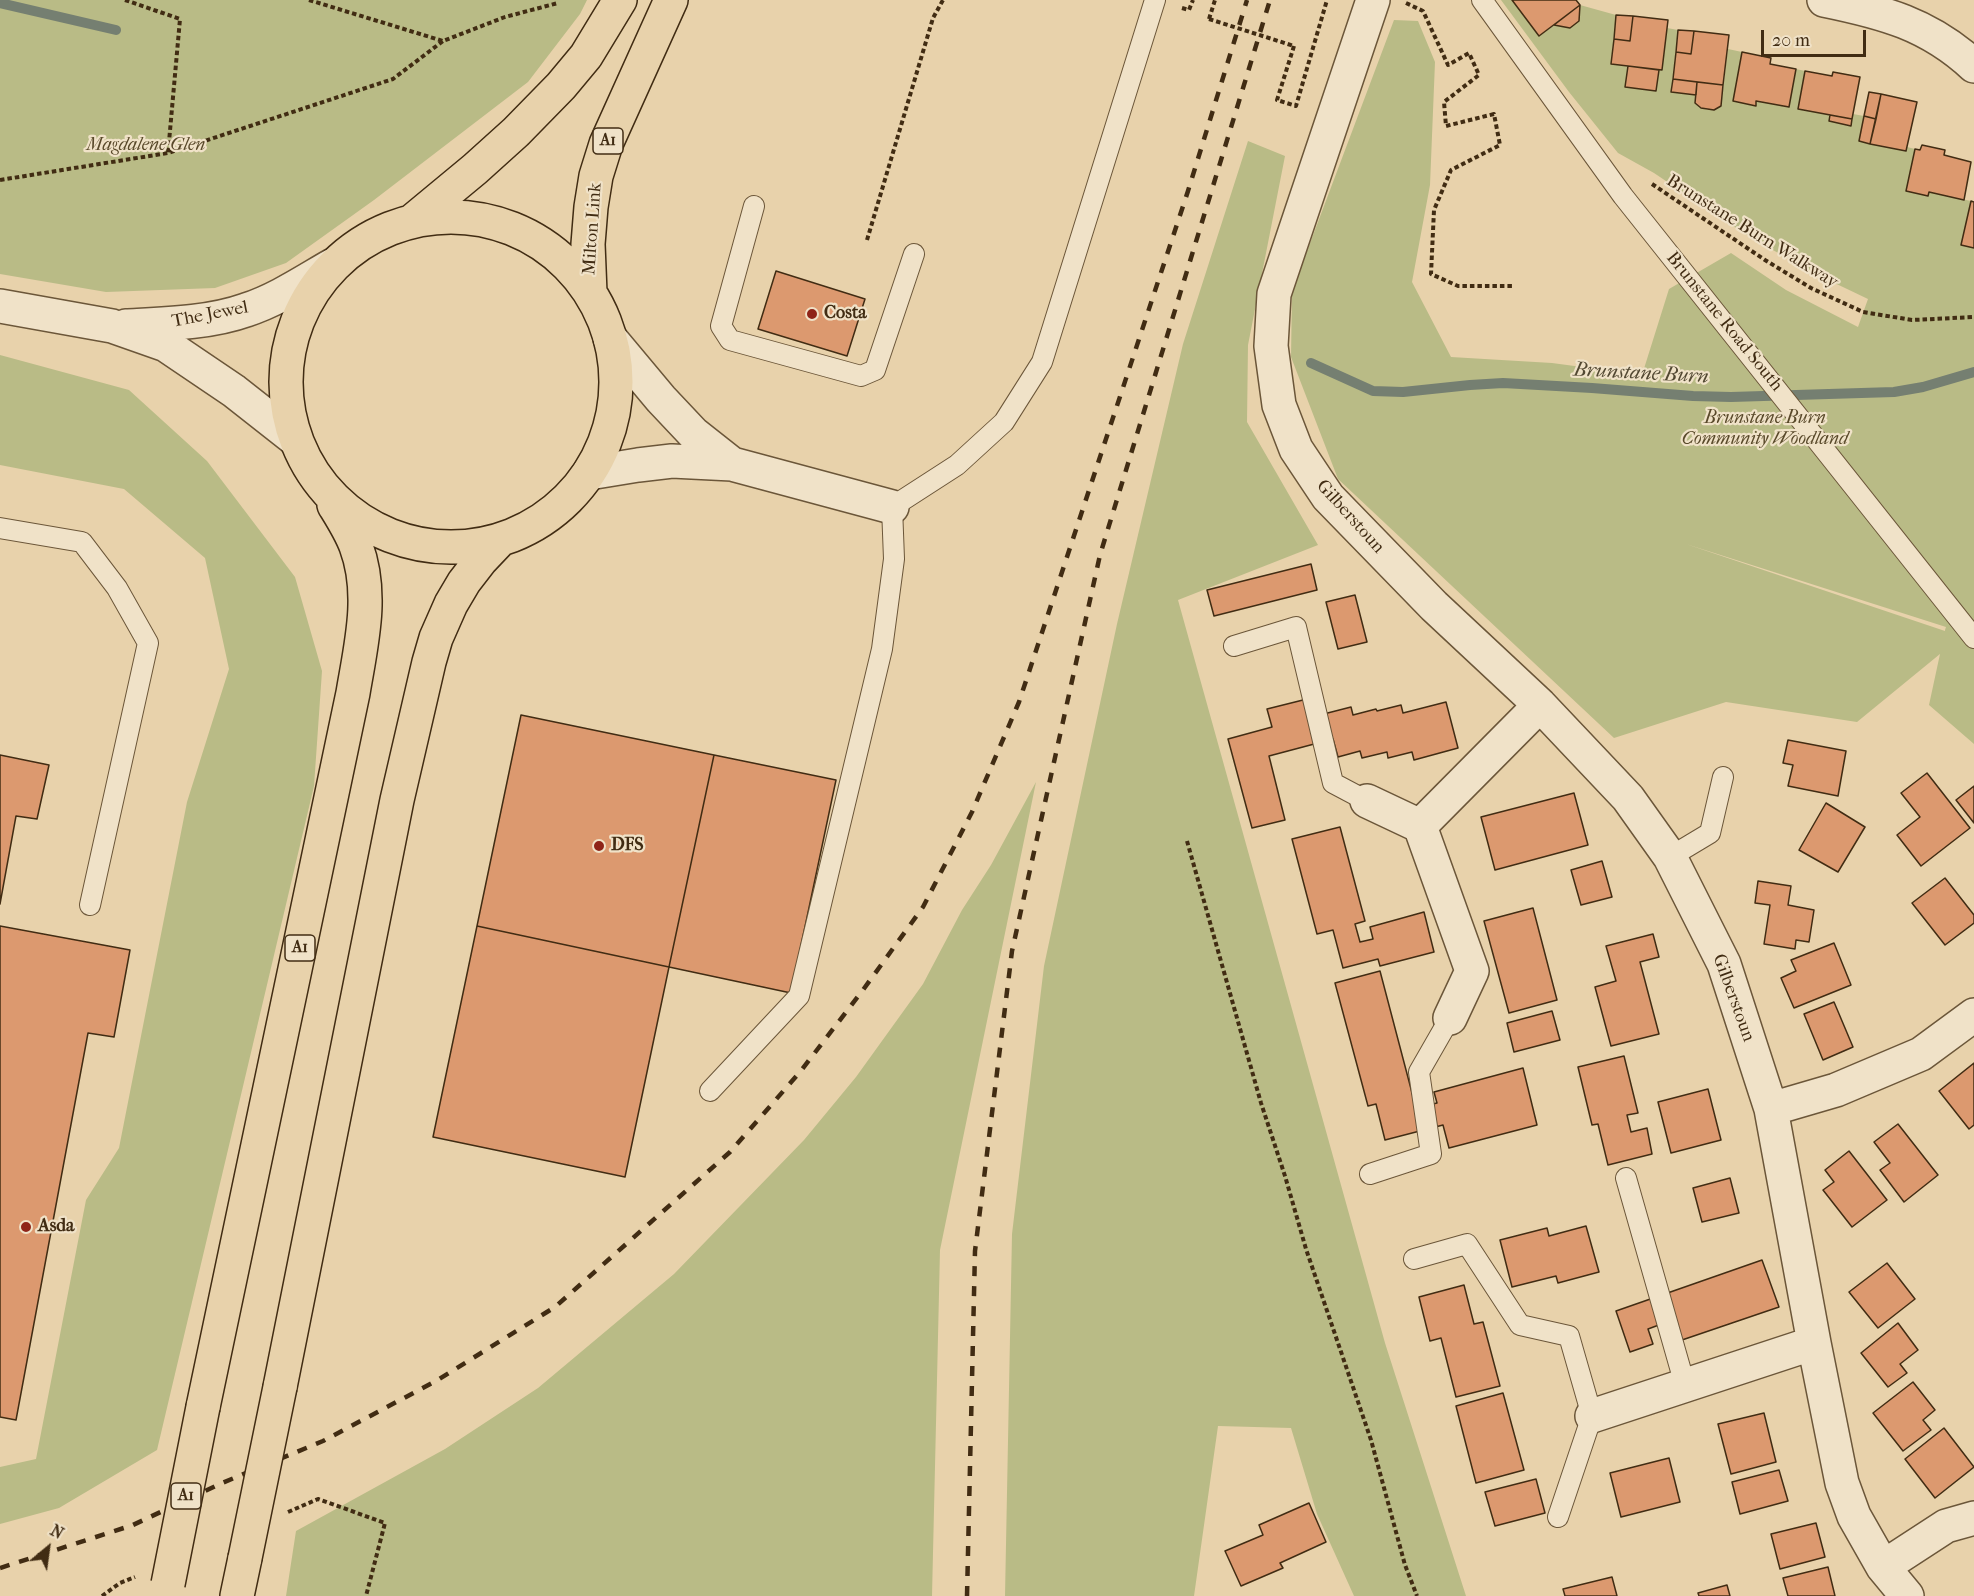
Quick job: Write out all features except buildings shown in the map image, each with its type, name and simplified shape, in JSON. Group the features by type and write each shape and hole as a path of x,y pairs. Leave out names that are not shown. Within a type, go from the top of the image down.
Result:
{"main road":[{"name":"A1","path":"411,222 508,139 561,86 586,56 620,0"},
{"name":"Milton Link","path":"590,293 588,244 596,176 606,144 671,0"},
{"name":"A1","path":"167,1590 203,1407 348,717 366,611 364,582 356,546 295,439 287,405 285,378 288,349 311,292 333,265 356,246 386,230 411,222 438,217 464,217 489,222 519,231 549,249 572,270 590,293 601,313 610,338 616,369 615,405 606,441 589,473 581,485 558,508 526,530 500,540 447,548 422,546 388,535 358,520 328,494"},
{"name":"A1","path":"237,1596 397,800 429,662 436,638 451,604 464,582 500,540"}],"street":[{"name":"Gilberstoun","path":"1373,0 1274,294 1271,346 1279,405 1296,449 1328,497 1434,606 1540,705 1628,798 1670,857 1724,964 1771,1109 1842,1483 1854,1516 1883,1567 1907,1596"},
{"path":"1824,0 1884,13 1915,25 1945,41 1974,66"},
{"name":"The Jewel","path":"112,326 165,324 245,310 281,295 333,265"},
{"name":"The Jewel","path":"0,306 112,326 166,345 234,391 295,439"},
{"path":"610,338 693,434 732,464"},
{"path":"589,473 672,461 732,464 892,507"},
{"path":"1420,826 1540,705"},
{"path":"1367,801 1420,826 1472,971 1450,1018"},
{"path":"1771,1109 1836,1090 1922,1054 1974,1016"},
{"path":"1592,1416 1814,1343"},
{"path":"1883,1567 1946,1526 1974,1518"}],"lane":[{"path":"710,1091 799,996 882,649 894,559 892,507 957,465 1004,422 1042,362 1155,0"},
{"name":"Brunstane Road South","path":"1482,0 1623,196 1974,638"},
{"path":"754,206 721,326 730,340 861,376 875,370 914,254"},
{"path":"0,528 82,542 117,588 148,643 90,905"},
{"path":"1234,646 1296,627 1334,783 1367,801"},
{"path":"1670,857 1710,833 1723,777"},
{"path":"1370,1174 1431,1154 1419,1072 1450,1018"},
{"path":"1626,1179 1685,1385"},
{"path":"1414,1259 1467,1244 1520,1325 1569,1336 1592,1416 1558,1516"}],"path":[{"path":"125,0 180,19 168,153"},
{"path":"309,0 443,41"},
{"path":"867,240 933,18 943,0"},
{"path":"1189,10 1193,0"},
{"path":"1215,0 1209,19 1294,46 1277,100 1296,106 1327,0"},
{"path":"1400,0 1423,11 1448,65 1469,53 1479,75 1444,102 1446,126 1494,114 1500,145 1451,170 1434,210 1431,274 1458,286 1514,286"},
{"path":"0,180 168,153 393,79 443,41 505,17 558,3"},
{"name":"Brunstane Burn Walkway","path":"1649,182 1811,288 1863,312 1912,320 1974,317"},
{"path":"1186,840 1261,1103 1306,1249 1371,1440 1405,1565 1417,1596"},
{"path":"318,1499 385,1523 366,1596"},
{"path":"102,1596 120,1583"}],"green space":[{"name":"Magdalene Glen","path":"0,0 587,0 580,14 528,82 374,200 286,263 215,288 106,292 0,274"},
{"name":"Brunstane Burn Community Woodland","path":"1501,0 1512,0 1539,36 1554,25 1570,28 1579,21 1580,5 1616,15 1611,64 1628,66 1626,87 1656,91 1659,70 1662,70 1667,28 1678,30 1671,92 1696,95 1695,103 1705,109 1711,110 1721,106 1728,49 1742,52 1733,101 1755,106 1756,101 1789,107 1796,69 1805,71 1798,109 1830,115 1829,121 1850,126 1853,114 1864,116 1870,144 1906,151 1907,147 1915,149 1929,192 1971,201 1961,245 1974,248 1974,744 1929,705 1940,654 1857,722 1726,702 1614,738 1338,479 1291,357 1292,291 1394,20 1418,21 1435,62 1430,185 1412,282 1451,357 1552,363 1642,375 1669,289 1731,253 1786,290 1858,327 1868,299 1771,249 1654,173 1618,153 1569,92","holes":["1686,544 1946,627 1945,631"]},
{"path":"1248,141 1285,156 1248,345 1247,422 1318,545 1178,600 1385,1343 1466,1596 1354,1596 1317,1514 1291,1428 1218,1426 1194,1596 1005,1596 1012,1234 1044,966 1117,624 1183,344"},
{"path":"0,355 129,390 207,461 295,577 322,671 314,786 157,1450 59,1508 0,1524 0,1467 36,1459 86,1200 119,1148 187,802 229,669 205,558 124,489 0,465"},
{"path":"1036,782 940,1250 932,1596 286,1596 296,1531 445,1449 538,1388 674,1274 804,1140 856,1077 923,984 962,910 991,865"}],"waterway":[{"path":"0,3 116,30"},
{"name":"Brunstane Burn","path":"1311,363 1373,391 1403,392 1503,383 1731,397 1894,392 1923,387 1974,372"}],"railway":[{"path":"0,1568 133,1525 222,1483 323,1441 436,1381 555,1307 730,1152 800,1072 923,907 972,812 1019,702 1188,191 1247,0"},
{"path":"967,1596 975,1251 1012,951 1100,555 1270,0"}],"place":[{"name":"Costa","path":"812,314"},
{"name":"DFS","path":"599,846"},
{"name":"Asda","path":"26,1227"}]}
